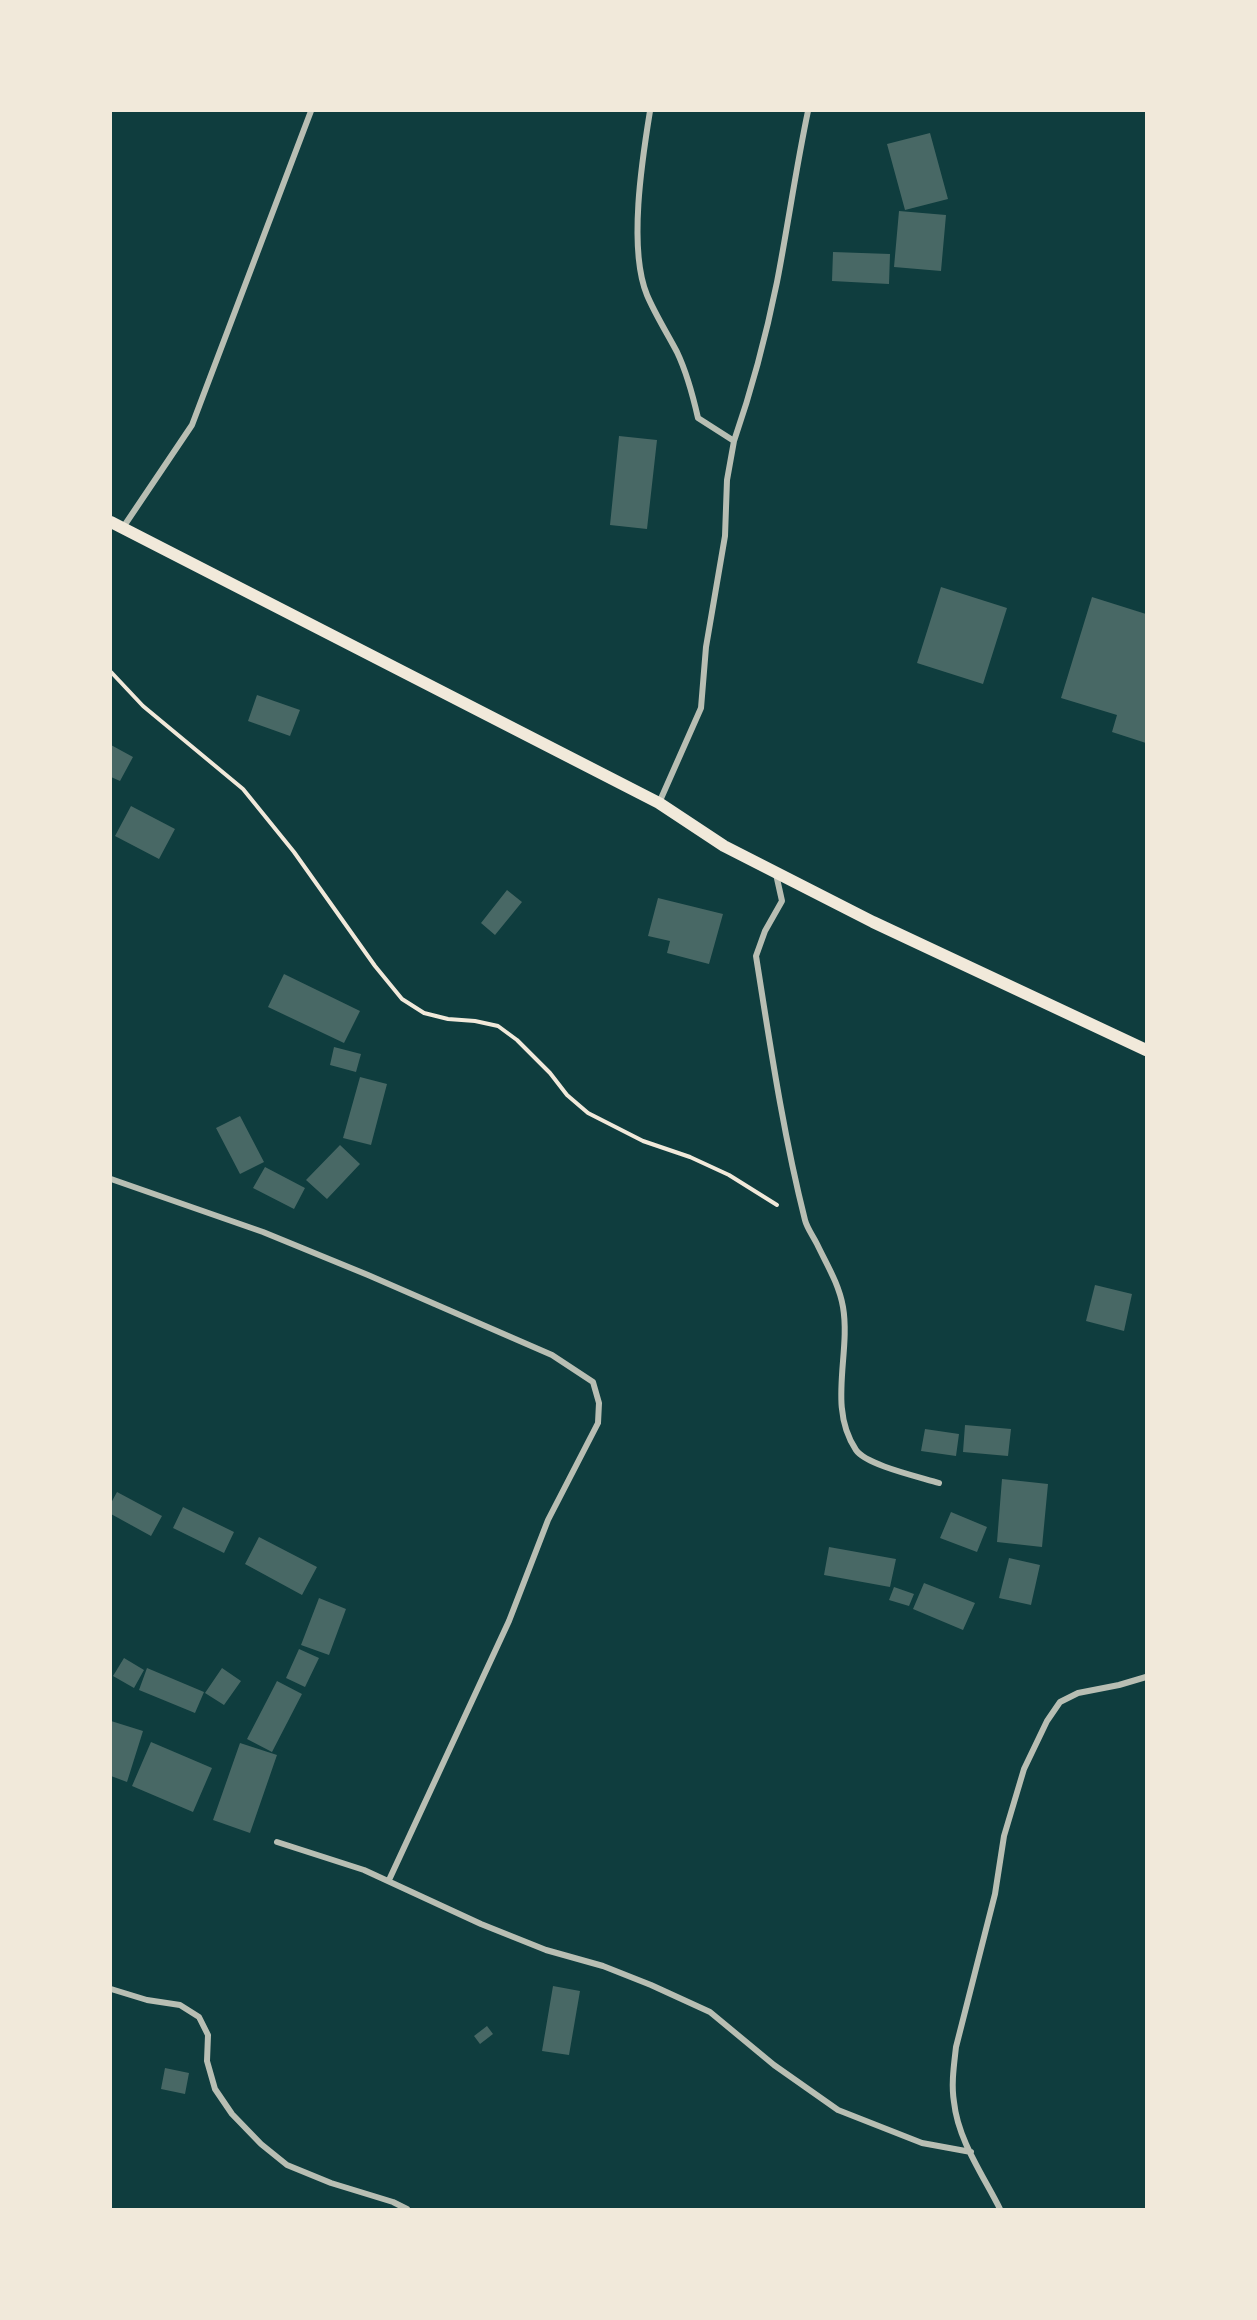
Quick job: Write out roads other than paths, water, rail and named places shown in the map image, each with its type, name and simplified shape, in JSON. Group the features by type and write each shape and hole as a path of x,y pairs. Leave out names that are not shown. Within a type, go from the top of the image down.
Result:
{"main road":[{"path":"111,522 123,526 658,803 724,846 873,922 1146,1050"}],"street":[{"path":"123,526 192,425 311,111"},
{"path":"650,111 639,195 638,234 646,293 678,355 698,418 734,441"},
{"path":"658,803 701,708 706,648 725,536 727,480 734,441 750,394 777,283 792,185 808,111"},
{"path":"775,870 782,901 765,931 756,956 783,1123 806,1224 839,1288 845,1319 841,1404 844,1424 852,1443 862,1457 939,1482"},
{"path":"111,1179 263,1232 368,1275 552,1354 593,1382 599,1403 598,1423 548,1520 509,1621 389,1880"},
{"path":"1000,2209 959,2128 953,2102 956,2046 996,1894 1004,1836 1024,1769 1047,1721 1060,1702 1078,1693 1146,1677"},
{"path":"277,1842 389,1880 481,1924 546,1950 603,1966 710,2012 774,2065 838,2110 922,2143 971,2152"},
{"path":"111,1989 147,2000 180,2005 200,2017 208,2035 207,2061 215,2089 232,2114 261,2144 287,2164 331,2183 393,2202 407,2209"}]}
